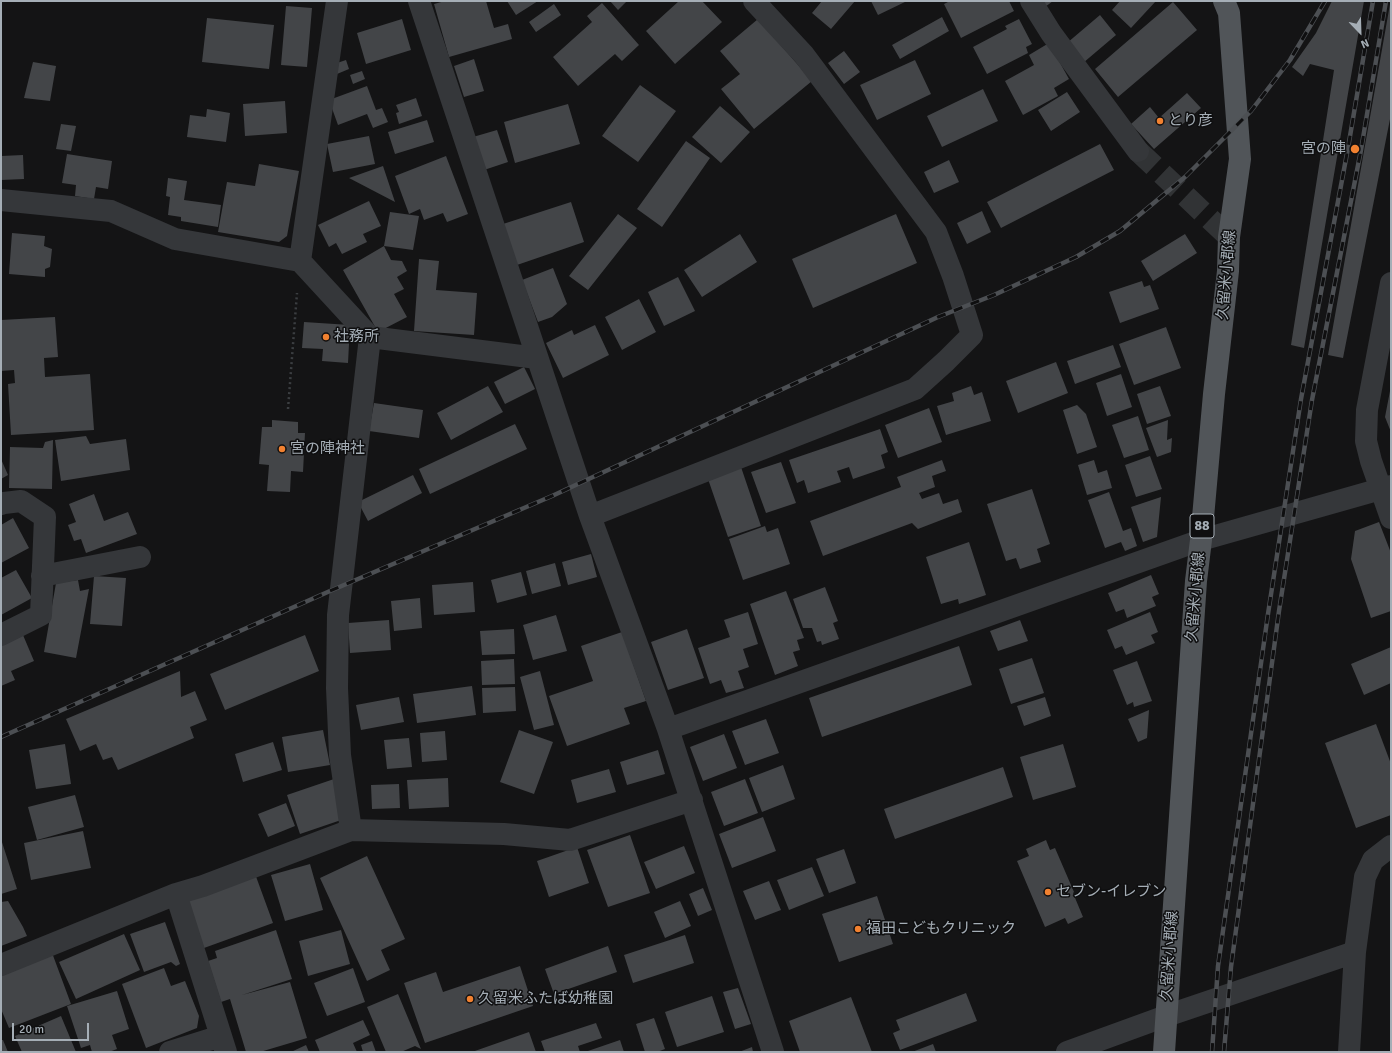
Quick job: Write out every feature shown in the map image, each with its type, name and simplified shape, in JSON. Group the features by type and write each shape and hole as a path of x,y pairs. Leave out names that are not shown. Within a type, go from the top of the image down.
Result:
{"main road":[{"name":"久留米小郡線","path":"1164,1052 1195,589 1201,540 1214,394 1228,271 1229,237 1240,159 1229,13 1224,1"}],"street":[{"path":"300,261 337,1"},
{"path":"419,1 590,516 668,729 692,800 773,1052"},
{"path":"590,516 915,389 972,335 953,276 936,232 804,55 754,1"},
{"path":"1031,1 1050,33 1138,150"},
{"path":"1,200 111,211 175,239 300,261 370,337 537,358"},
{"path":"1391,283 1367,410 1366,440 1370,461 1386,488 1391,518"},
{"path":"351,830 340,755 337,688 338,615 370,337"},
{"path":"668,729 1201,540 1386,488"},
{"path":"1,504 21,501 45,517 41,615 1,635"},
{"path":"42,576 140,557"},
{"path":"1,965 176,894 203,886 351,830 504,834 570,840 692,800"},
{"path":"1349,1052 1355,952 1365,877 1373,860 1391,846"},
{"path":"170,1052 224,1044 176,894"},
{"path":"1067,1052 1166,1016 1355,952"}],"path":[{"path":"288,409 300,261"}],"building":[{"path":"445,1 486,1 494,28 508,24 512,39 449,57 434,4"},
{"path":"507,1 538,1 516,15"},
{"path":"610,1 627,1 618,10"},
{"path":"679,1 702,1 722,22 675,64 646,31"},
{"path":"822,1 855,1 831,29 812,13"},
{"path":"871,1 907,1 878,15"},
{"path":"950,1 1009,1 1014,11 961,38 944,4"},
{"path":"1041,1 1053,1 1045,7"},
{"path":"1120,1 1156,1 1131,28 1112,10"},
{"path":"1332,1 1364,1 1304,348 1291,345 1334,70 1310,64 1303,76 1292,67 1316,33"},
{"path":"1173,2 1197,30 1118,97 1095,69"},
{"path":"602,3 639,45 622,61 615,54 578,86 553,57 592,22 587,16"},
{"path":"554,4 561,15 536,32 529,22"},
{"path":"1390,4 1391,114 1343,358 1328,355"},
{"path":"286,6 312,8 307,67 281,65"},
{"path":"1100,15 1116,35 1083,63 1067,43"},
{"path":"942,17 949,31 900,59 892,45"},
{"path":"207,18 274,25 269,69 202,62"},
{"path":"402,19 411,50 366,64 357,33"},
{"path":"758,19 812,81 754,129 721,89 740,74 720,51"},
{"path":"1019,19 1032,44 1026,47 1028,53 987,74 973,47 1007,29 1005,26"},
{"path":"1049,43 1069,79 1054,88 1058,96 1023,115 1005,81 1034,65 1029,55"},
{"path":"844,51 860,72 844,84 828,63"},
{"path":"474,59 484,91 464,97 454,66"},
{"path":"346,60 349,69 337,74 334,64"},
{"path":"915,60 931,94 877,120 860,85"},
{"path":"33,62 56,66 50,101 24,98"},
{"path":"362,71 365,79 353,84 350,75"},
{"path":"640,85 676,111 638,162 602,136"},
{"path":"367,86 376,110 382,108 388,122 373,128 367,114 338,125 329,100"},
{"path":"983,89 998,121 942,147 927,116"},
{"path":"1067,92 1080,112 1051,131 1038,110"},
{"name":"とり彦","path":"1187,93 1201,108 1154,149 1131,124 1150,107 1159,118"},
{"path":"416,98 422,116 399,124 396,113 399,112 396,105"},
{"path":"285,101 287,133 245,136 243,104"},
{"path":"568,104 580,144 515,163 504,122"},
{"path":"720,106 750,132 721,163 692,137"},
{"path":"207,109 230,113 226,142 187,137 190,115 206,117"},
{"path":"427,120 434,142 395,154 388,132"},
{"path":"61,124 76,126 71,151 56,149"},
{"path":"497,130 508,162 484,170 473,137"},
{"path":"369,136 375,164 333,172 327,144"},
{"path":"686,141 710,158 662,227 637,209"},
{"path":"1100,144 1114,170 1001,228 987,202"},
{"path":"67,154 112,161 108,189 96,187 94,199 75,196 76,185 62,183"},
{"path":"23,155 24,179 1,180 1,156"},
{"path":"446,156 468,214 447,222 443,213 424,220 420,209 409,214 395,176"},
{"path":"949,160 959,182 934,193 924,172"},
{"path":"259,164 299,171 287,236 279,242 218,232 227,182 255,186"},
{"path":"383,166 395,202 349,178"},
{"path":"168,178 187,181 184,200 221,205 218,227 181,221 181,217 168,215 170,197 166,196"},
{"path":"369,201 381,226 363,234 367,242 342,254 336,243 329,247 318,225"},
{"path":"571,202 584,242 517,265 503,224"},
{"path":"982,211 991,232 967,244 957,223"},
{"path":"390,212 419,216 413,250 384,246"},
{"path":"618,214 637,228 588,290 569,276"},
{"path":"896,214 917,263 813,308 792,259"},
{"path":"12,233 45,236 44,246 52,249 50,267 45,269 45,277 9,274"},
{"path":"740,234 757,262 702,297 684,270"},
{"path":"1185,234 1197,253 1153,281 1141,261"},
{"path":"384,246 391,260 402,261 407,271 397,277 404,289 394,294 407,317 378,332 343,270"},
{"path":"419,259 439,261 436,290 477,293 474,335 414,331"},
{"path":"553,268 567,304 552,317 538,322 522,280"},
{"path":"678,277 695,311 664,326 648,292"},
{"path":"1142,281 1144,287 1150,285 1159,309 1120,323 1109,292"},
{"path":"639,299 656,332 622,350 605,317"},
{"path":"55,317 58,357 44,358 45,377 90,374 94,430 11,435 8,384 15,383 14,370 1,371 1,320"},
{"name":"社務所","path":"304,322 350,325 348,363 322,361 323,349 302,348"},
{"path":"595,325 609,355 563,378 546,343 572,330 574,335"},
{"path":"1166,327 1181,368 1134,385 1119,344"},
{"path":"1113,345 1121,367 1075,384 1067,361"},
{"path":"1056,362 1068,393 1018,413 1006,381"},
{"path":"524,367 535,389 505,404 494,382"},
{"path":"1121,374 1132,407 1107,416 1096,383"},
{"path":"488,386 503,412 451,440 437,413"},
{"path":"971,386 974,395 982,392 991,421 946,435 937,406 954,401 952,393"},
{"path":"1160,386 1171,416 1147,424 1137,394"},
{"path":"1391,391 1391,432 1385,417"},
{"path":"374,403 423,410 419,438 369,431"},
{"path":"1077,405 1086,414 1097,447 1077,454 1063,410"},
{"path":"929,408 942,442 898,458 885,425"},
{"path":"1138,416 1149,450 1124,458 1112,425"},
{"name":"宮の陣神社","path":"272,420 298,422 298,433 305,433 303,472 291,471 290,492 267,491 269,465 259,464 262,427 272,427"},
{"path":"1168,420 1167,440 1172,438 1171,452 1157,457 1146,428"},
{"path":"515,424 527,449 430,494 419,469"},
{"path":"880,429 888,452 881,455 885,468 853,479 849,467 837,471 841,482 808,493 804,480 797,483 789,460"},
{"path":"86,436 90,444 126,439 130,470 61,481 55,440"},
{"path":"53,440 52,489 9,488 10,447 43,448 45,442"},
{"path":"1150,456 1162,489 1136,497 1125,465"},
{"path":"1,459 8,475 1,479"},
{"path":"942,460 946,471 932,476 935,487 919,493 922,499 939,493 943,504 958,499 962,512 918,529 912,523 823,556 810,521 901,487 897,477"},
{"path":"1094,460 1098,473 1107,470 1112,488 1087,495 1078,465"},
{"path":"781,462 796,503 766,513 751,472"},
{"path":"741,467 761,526 728,537 708,479"},
{"path":"413,475 422,493 368,521 358,502"},
{"path":"1032,489 1050,544 1037,549 1041,562 1020,569 1016,558 1006,561 987,504"},
{"path":"1109,492 1123,531 1131,528 1137,546 1125,551 1121,542 1105,548 1088,500"},
{"path":"94,494 104,521 128,512 137,534 86,553 81,539 74,541 68,525 76,522 69,504"},
{"path":"1161,497 1157,537 1143,542 1131,507"},
{"path":"13,518 29,548 1,563 1,525"},
{"path":"1379,522 1391,553 1391,611 1371,618 1351,559 1355,531"},
{"path":"765,526 767,532 778,528 790,564 743,580 729,539"},
{"path":"969,542 986,595 959,604 958,599 941,604 926,557"},
{"path":"591,554 597,577 568,585 562,562"},
{"path":"555,563 561,586 532,594 526,571"},
{"path":"16,570 32,598 1,615 1,578"},
{"path":"521,572 527,595 497,603 491,580"},
{"path":"1151,575 1159,594 1152,597 1156,606 1127,618 1124,609 1116,612 1108,593"},
{"path":"94,576 126,578 122,626 90,624"},
{"path":"78,580 80,591 89,589 76,658 44,652 56,583"},
{"path":"473,582 475,612 434,615 432,585"},
{"path":"825,587 838,621 833,623 839,639 822,645 821,641 817,642 812,628 803,628 793,599"},
{"path":"786,591 804,638 797,640 800,650 793,652 798,666 775,675 750,604"},
{"path":"420,598 422,628 394,631 391,601"},
{"path":"748,612 758,644 743,649 749,667 738,671 744,688 726,693 721,680 710,684 698,648 730,637 724,620"},
{"path":"1150,612 1158,632 1151,635 1155,643 1126,655 1122,646 1115,649 1107,630"},
{"path":"556,615 567,651 533,660 523,625"},
{"path":"389,620 391,650 350,653 348,623"},
{"path":"1020,620 1028,641 998,651 990,631"},
{"path":"514,629 515,654 482,655 480,631"},
{"path":"687,629 704,678 668,690 651,642"},
{"path":"622,632 646,701 624,708 630,724 567,746 549,696 593,681 581,646"},
{"path":"23,635 34,661 11,671 15,680 1,686 1,645"},
{"path":"305,635 319,671 225,710 210,674"},
{"path":"959,646 972,685 822,737 809,698"},
{"path":"1391,647 1391,683 1364,695 1351,664"},
{"path":"1032,658 1044,693 1011,704 999,669"},
{"path":"514,659 515,684 482,685 481,661"},
{"path":"1137,661 1152,701 1134,707 1133,702 1127,705 1113,670"},
{"path":"180,671 181,697 195,691 207,720 190,727 194,738 118,770 112,757 103,760 96,744 80,751 66,719"},
{"path":"540,671 554,725 534,730 520,677"},
{"path":"472,686 476,715 417,723 413,694"},
{"path":"515,687 516,711 483,713 482,688"},
{"path":"399,697 404,722 361,730 356,705"},
{"path":"1045,697 1051,716 1024,726 1017,706"},
{"path":"1149,710 1147,738 1138,742 1128,719"},
{"path":"766,719 779,753 745,765 732,731"},
{"path":"1376,724 1391,764 1391,815 1356,828 1325,743"},
{"path":"323,730 330,765 288,772 282,737"},
{"path":"519,730 553,742 534,794 500,782"},
{"path":"445,731 447,760 422,762 420,733"},
{"path":"724,734 737,768 703,781 690,747"},
{"path":"409,738 412,767 387,769 384,740"},
{"path":"273,742 282,770 243,782 235,754"},
{"path":"65,744 71,784 36,789 29,750"},
{"path":"1063,744 1076,787 1033,800 1020,757"},
{"path":"658,750 665,774 627,785 620,762"},
{"path":"783,765 795,799 762,812 749,778"},
{"path":"1003,767 1013,797 895,839 884,809"},
{"path":"609,769 616,792 577,803 571,780"},
{"path":"448,778 449,807 409,809 407,780"},
{"path":"334,779 347,818 300,834 287,795"},
{"path":"745,779 758,813 724,826 711,792"},
{"path":"399,784 400,808 372,809 371,785"},
{"path":"75,795 84,827 37,840 28,807"},
{"path":"286,803 295,826 268,837 258,814"},
{"path":"763,817 776,851 732,868 719,834"},
{"path":"83,831 91,868 31,880 24,843"},
{"path":"630,835 650,893 608,907 587,850"},
{"path":"1,839 17,889 1,894"},
{"path":"1046,840 1050,850 1055,848 1083,917 1068,924 1065,918 1045,927 1017,861 1029,856 1026,849"},
{"path":"684,846 695,873 656,889 644,862"},
{"path":"577,847 589,883 549,897 537,861"},
{"path":"844,849 856,883 829,893 816,859"},
{"path":"367,856 405,939 381,950 390,970 367,981 320,878"},
{"path":"310,864 323,910 285,921 271,875"},
{"path":"812,867 824,896 789,910 777,880"},
{"path":"254,871 273,923 204,948 185,897"},
{"path":"769,881 781,910 755,920 743,891"},
{"path":"703,888 712,910 698,916 689,894"},
{"name":"福田こどもクリニック","path":"877,896 893,944 839,962 822,914"},
{"path":"8,901 27,936 1,946 1,902"},
{"path":"680,901 691,926 665,938 654,912"},
{"path":"165,922 180,964 176,966 171,962 144,972 130,934"},
{"path":"276,930 292,979 242,995 290,982 307,1038 260,1052 246,1052 230,999 221,1002 208,961 217,958 215,951"},
{"path":"341,930 350,964 308,976 299,941"},
{"path":"124,934 140,970 76,999 59,962"},
{"path":"685,935 694,963 633,983 624,955"},
{"path":"608,946 617,972 554,994 545,969"},
{"path":"51,950 71,1004 9,1028 1,1009 1,976 16,970"},
{"name":"久留米ふたば幼稚園","path":"520,966 533,1006 425,1043 404,983 436,972 443,992"},
{"path":"164,968 171,986 185,981 199,1016 197,1028 146,1048 122,984"},
{"path":"353,968 365,1002 327,1016 314,983"},
{"path":"738,988 751,1024 735,1029 723,992"},
{"path":"117,991 129,1029 112,1035 117,1049 109,1052 92,1052 90,1045 81,1048 67,1006"},
{"path":"966,993 977,1021 900,1050 893,1033 900,1030 896,1020"},
{"path":"398,994 421,1049 415,1046 401,1052 386,1052 367,1007"},
{"path":"712,996 724,1032 677,1047 665,1012"},
{"path":"851,997 872,1052 800,1052 789,1021"},
{"path":"61,1016 76,1052 22,1052 15,1036"},
{"path":"654,1018 665,1049 657,1052 645,1052 636,1024"},
{"path":"363,1020 370,1035 353,1043 357,1052 320,1052 315,1040"},
{"path":"596,1023 602,1038 578,1046 580,1052 545,1052 541,1041"},
{"path":"529,1032 536,1052 472,1052"},
{"path":"1,1040 3,1040 8,1052 1,1052"},
{"path":"620,1040 624,1052 585,1052"},
{"path":"372,1041 376,1052 363,1052 361,1045"},
{"path":"933,1044 936,1052 912,1052"},
{"path":"306,1045 309,1052 291,1052"},
{"path":"752,1047 753,1052 739,1052"}],"tunnel":[{"path":"1138,151 1229,237"}],"railway":[{"path":"1,737 330,591 552,496 938,317 994,295 1076,257 1120,231 1185,177 1251,111 1290,60 1325,1"},
{"path":"1212,1052 1218,966 1268,614 1301,399 1348,148 1373,1"},
{"path":"1224,1052 1231,967 1279,611 1312,400 1361,150 1386,1"}],"place":[{"name":"とり彦","path":"1160,121"},
{"name":"宮の陣","path":"1355,149"},
{"name":"社務所","path":"326,337"},
{"name":"宮の陣神社","path":"282,449"},
{"name":"セブン-イレブン","path":"1048,892"},
{"name":"福田こどもクリニック","path":"858,929"},
{"name":"久留米ふたば幼稚園","path":"470,999"}]}
